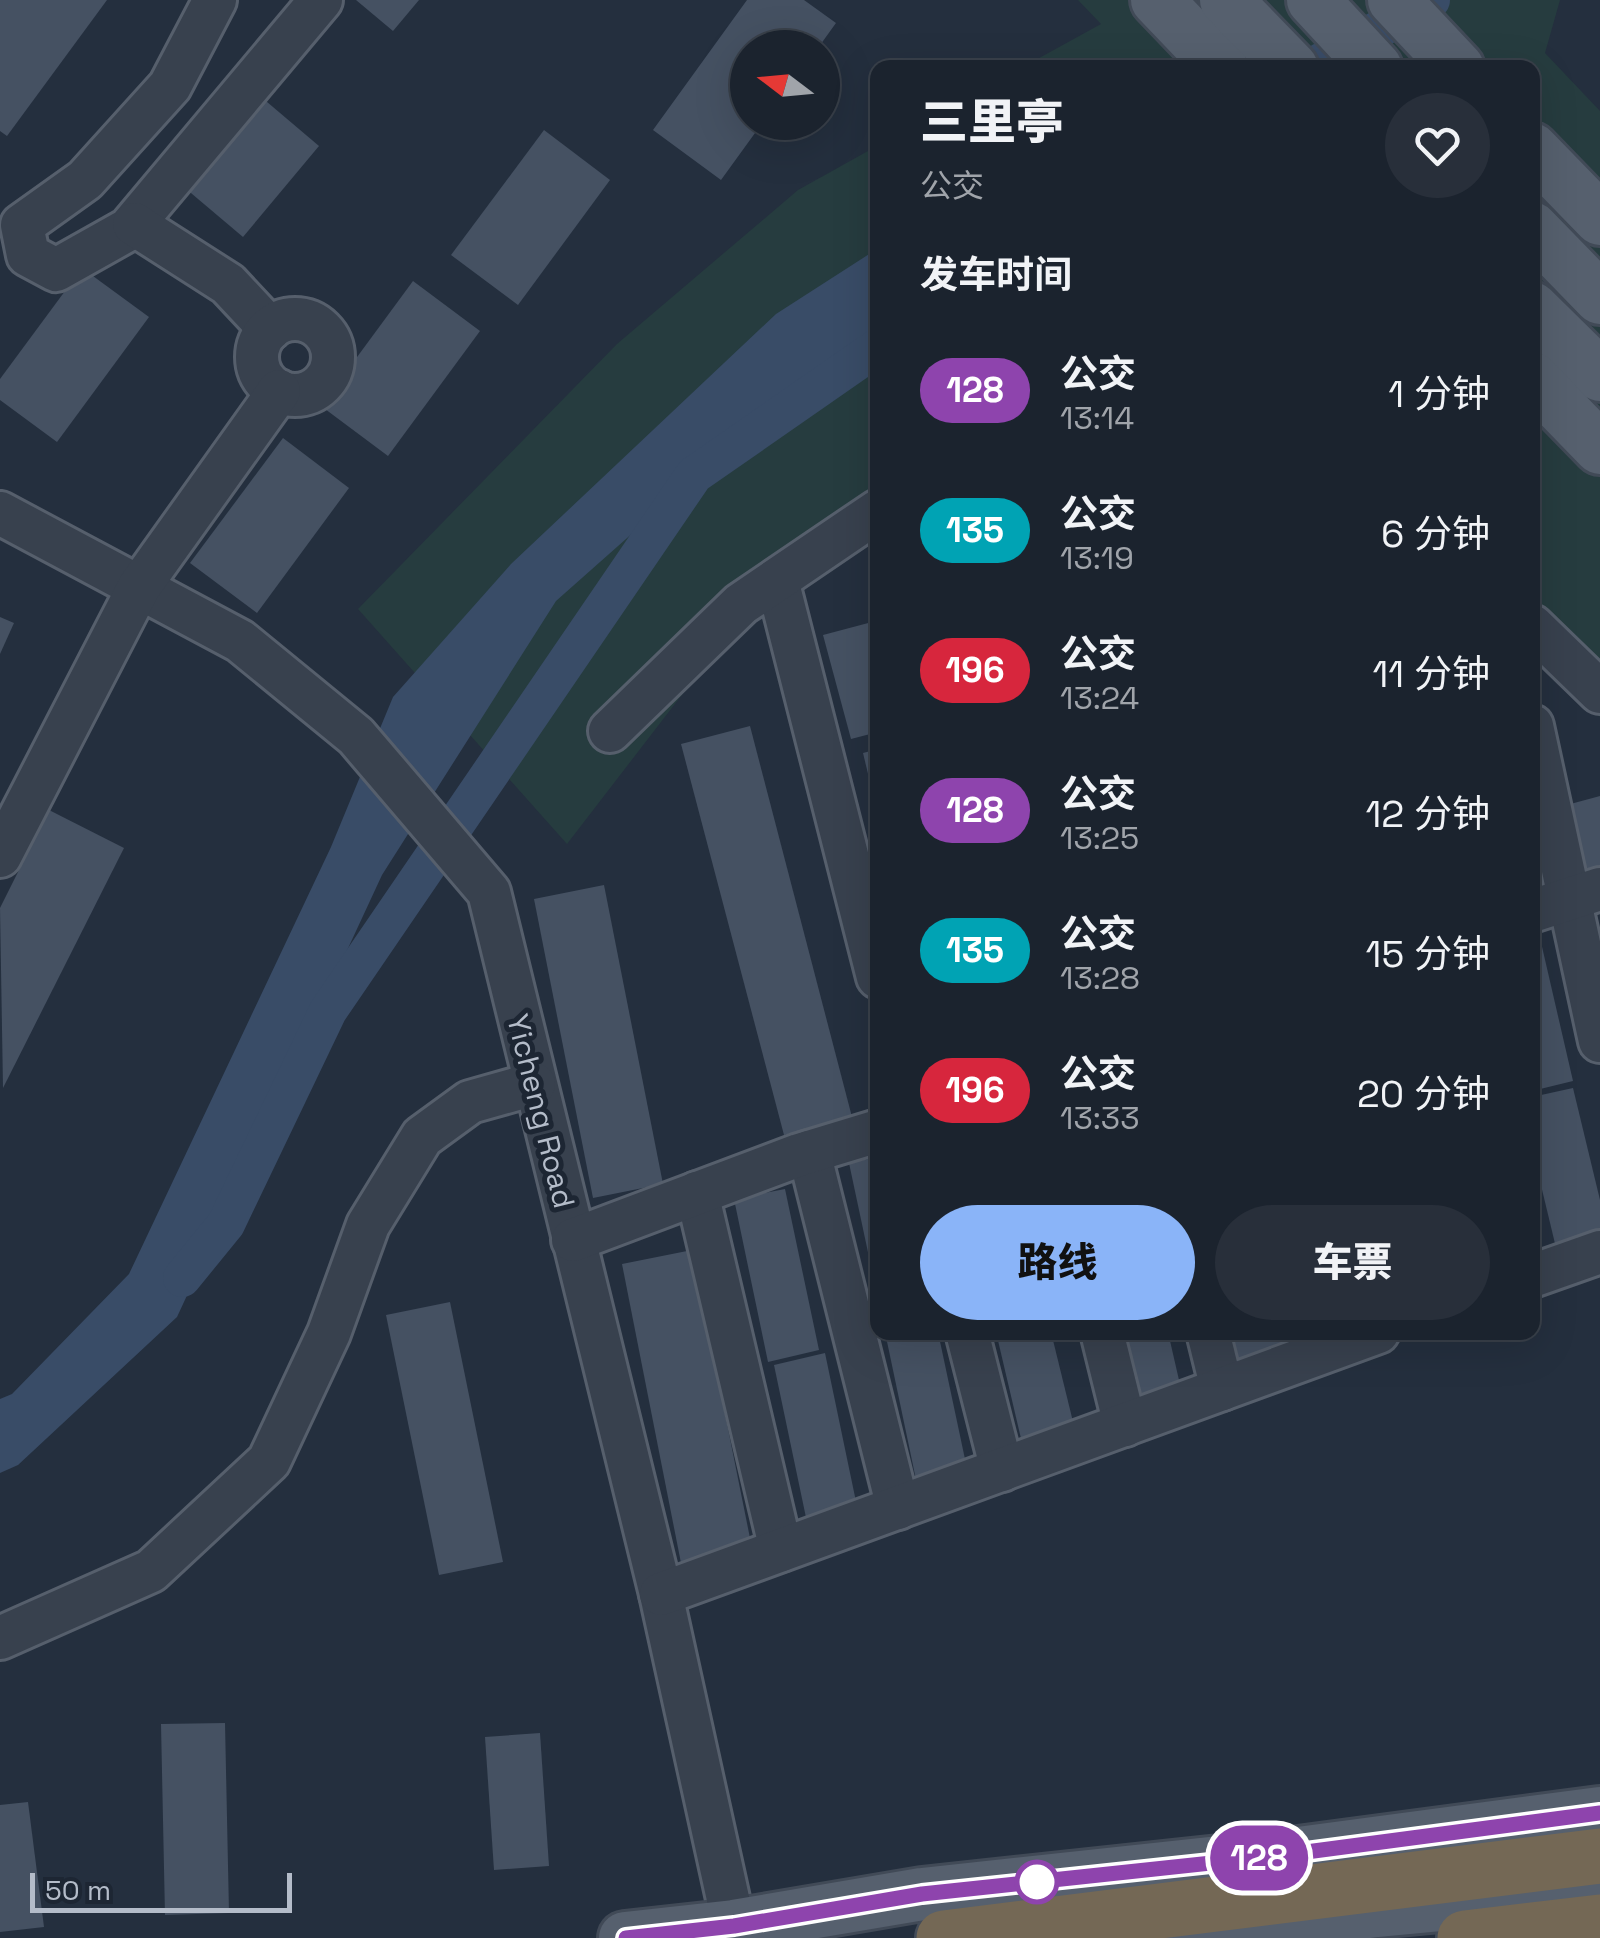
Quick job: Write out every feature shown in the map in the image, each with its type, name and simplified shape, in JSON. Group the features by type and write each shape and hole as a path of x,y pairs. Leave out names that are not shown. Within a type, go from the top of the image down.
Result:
{"highway":[{"path":"944,1938 1600,1856"},
{"path":"1465,1938 1600,1922"}],"main road":[{"path":"1157,0 1248,58"},
{"path":"1226,0 1248,58"},
{"path":"1394,0 1450,60"},
{"path":"1314,1 1369,60"},
{"path":"1540,156 1600,219"},
{"path":"1540,236 1600,298"},
{"path":"1540,316 1600,375"},
{"path":"1540,386 1600,448"},
{"path":"626,1938 737,1932 922,1894 1276,1856 1600,1813"},
{"path":"1173,1938 1376,1912 1600,1890"}],"street":[{"path":"215,0 170,86 85,180 22,226 28,255 56,270 134,224 321,0"},
{"path":"134,224 228,284 270,329"},
{"path":"304,320 326,333 332,344 332,370 316,390 291,395 278,391 261,374 258,350 270,329 280,322 304,320"},
{"path":"4,837 139,587 278,391"},
{"name":"Yicheng Road","path":"0,513 240,641 356,736 489,892 662,1594 737,1932"},
{"path":"610,731 742,604 870,516"},
{"path":"777,580 870,946"},
{"path":"1540,634 1600,692"},
{"path":"1540,765 1600,1041"},
{"path":"0,1638 151,1571 269,1460 330,1333 368,1225 422,1137 470,1102 534,1084"},
{"path":"573,1240 870,1133"},
{"path":"810,1152 898,1508"},
{"path":"697,1193 781,1550"},
{"path":"1540,1273 1600,1252"},
{"path":"969,1340 1002,1470"},
{"path":"1104,1340 1125,1425"},
{"path":"1210,1340 1222,1389"},
{"path":"662,1594 1222,1389 1332,1340"}],"green space":[{"path":"1078,0 1560,0 1545,53 1600,111 1600,717 1540,658 1540,60 1036,60 1101,24"},
{"path":"870,150 870,541 718,648 567,844 358,609 617,344 798,190"}],"water":[{"path":"870,254 870,335 820,367 556,601 382,875 177,1317 18,1465 0,1473 0,1399 12,1394 129,1274 331,847 393,697 511,564 776,314"}],"building":[{"path":"0,0 107,0 7,136 0,131"},
{"path":"356,0 419,0 393,31"},
{"path":"747,0 804,0 836,23 831,30 730,30 730,140 750,140 721,180 653,130"},
{"path":"260,96 319,146 243,237 185,188"},
{"path":"544,130 610,180 518,305 451,255"},
{"path":"82,268 149,317 57,442 0,400 0,379"},
{"path":"413,281 480,331 388,456 321,406"},
{"path":"283,438 349,488 257,613 190,563"},
{"path":"0,617 14,623 0,654"},
{"path":"870,623 870,734 851,739 823,635"},
{"path":"750,726 852,1117 784,1135 681,744"},
{"path":"870,751 870,782 863,753"},
{"path":"1600,796 1600,870 1581,875 1563,806"},
{"path":"49,810 124,848 3,1088 0,908"},
{"path":"604,885 663,1184 593,1198 534,899"},
{"path":"1540,938 1573,1081 1540,1089"},
{"path":"1573,1088 1600,1200 1600,1246 1558,1256 1540,1181 1540,1095"},
{"path":"870,1159 870,1262 849,1163"},
{"path":"785,1189 819,1350 768,1362 734,1199"},
{"path":"692,1250 752,1548 681,1563 622,1264"},
{"path":"450,1302 503,1562 439,1575 386,1315"},
{"path":"887,1340 940,1340 969,1478 918,1489"},
{"path":"998,1340 1053,1340 1076,1434 1023,1447"},
{"path":"1114,1340 1170,1340 1184,1402 1132,1415"},
{"path":"1227,1340 1283,1340 1288,1362 1236,1375"},
{"path":"825,1353 859,1516 808,1527 774,1365"},
{"path":"225,1723 229,1913 165,1915 161,1724"},
{"path":"540,1733 549,1866 494,1870 485,1737"},
{"path":"28,1802 44,1927 0,1932 0,1805"}],"waterway":[{"path":"1324,60 1431,0"},
{"path":"182,1278 226,1224 328,1011 694,475 870,353"}],"bus line":[{"name":"128","path":"626,1938 734,1926 922,1894 1276,1856 1600,1813"}]}
